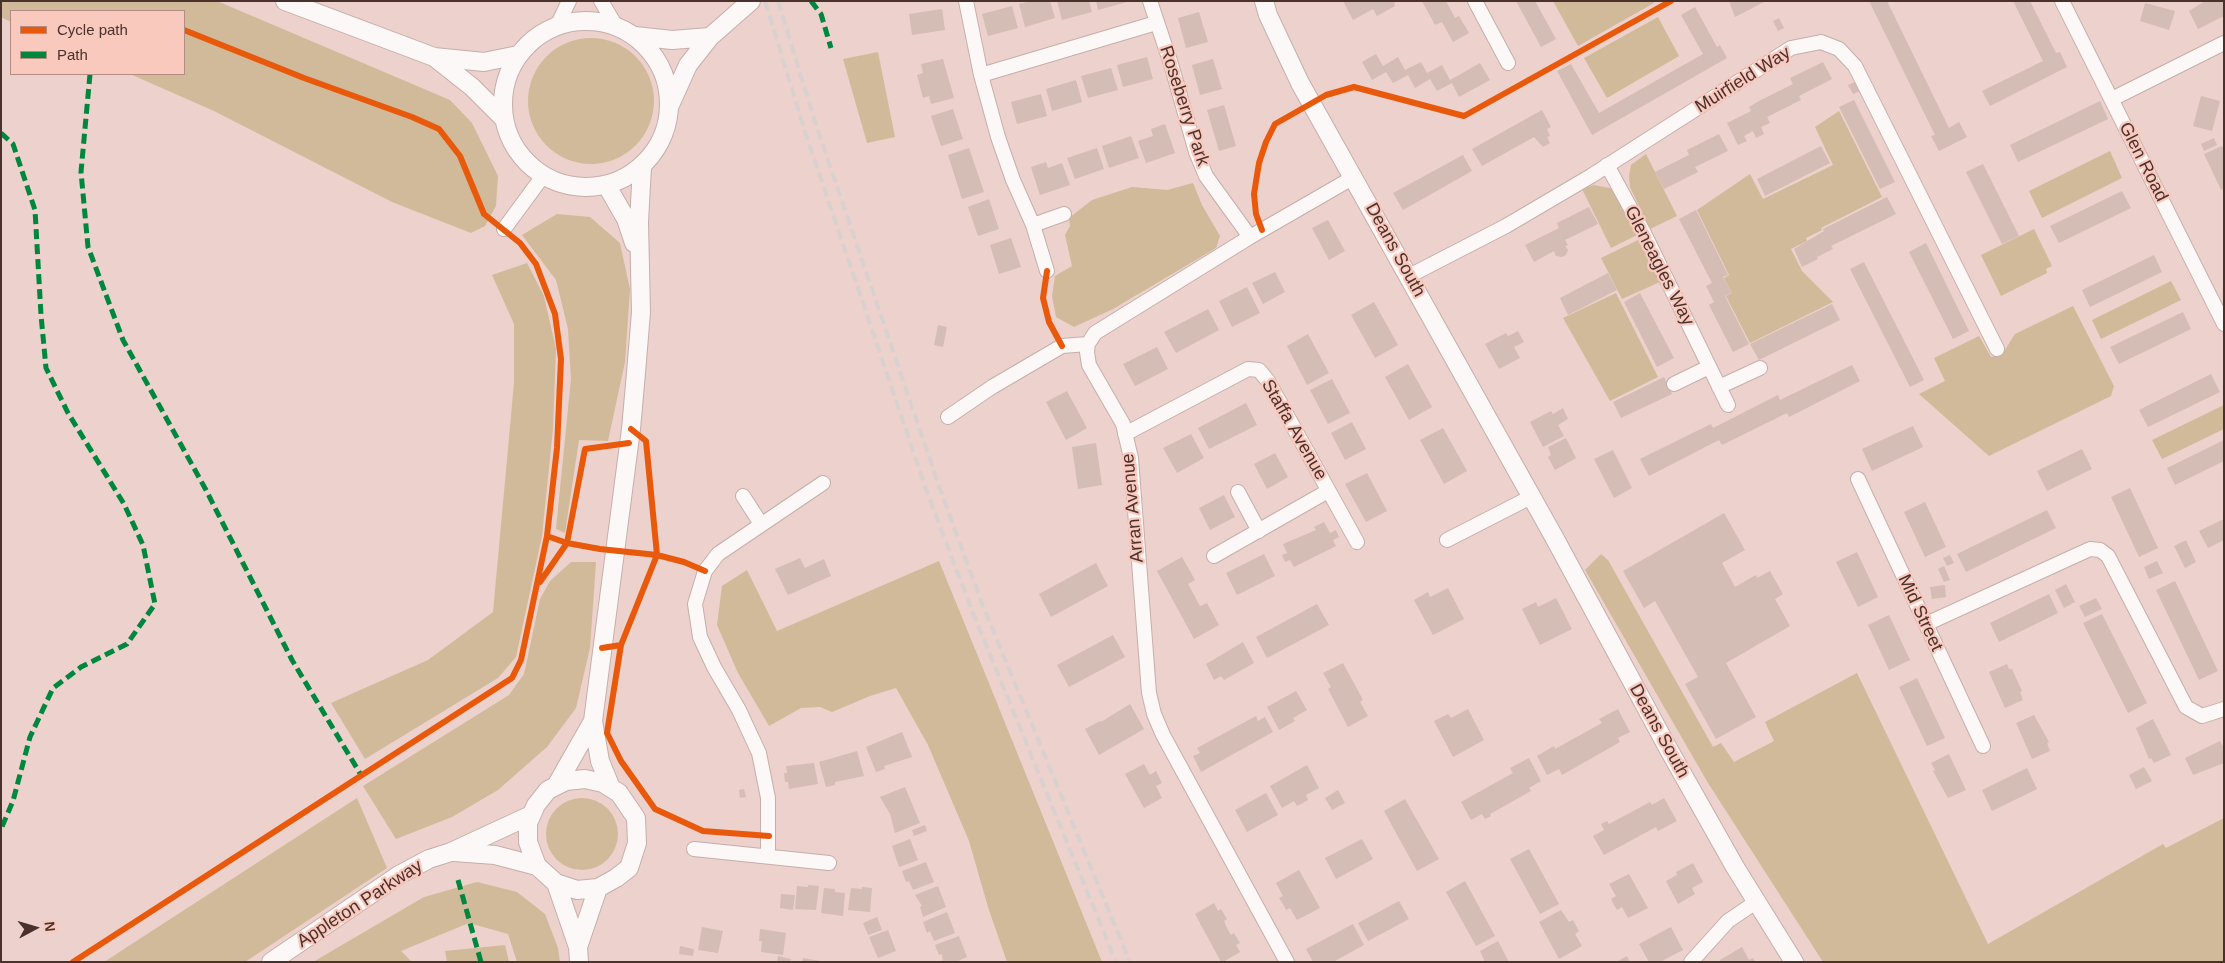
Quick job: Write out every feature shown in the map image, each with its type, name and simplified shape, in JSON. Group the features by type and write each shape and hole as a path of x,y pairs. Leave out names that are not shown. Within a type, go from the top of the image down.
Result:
{"street":[{"path":"285,1 434,57 484,62 518,55"},
{"path":"557,26 569,1"},
{"path":"601,1 616,26"},
{"path":"670,105 688,65 710,37 751,1"},
{"path":"966,1 981,75 1004,154 1033,225 1048,271"},
{"name":"Roseberry Park","path":"1150,1 1171,64 1196,152 1206,176 1250,236"},
{"name":"Deans South","path":"1264,1 1268,15 1300,83 1557,543 1669,750 1756,902 1794,962"},
{"path":"1474,1 1508,63"},
{"name":"Glen Road","path":"2062,1 2224,324"},
{"path":"583,21 597,21 616,26 635,36 654,54 666,78 670,105 667,128 657,149 642,167 626,179 607,186 574,188 543,176 529,166 517,152 509,137 504,120 504,90 508,75 518,55 536,38 557,26 583,21"},
{"name":"Roseberry Park","path":"981,75 1156,23"},
{"path":"635,36 672,40 710,37"},
{"name":"Muirfield Way","path":"1409,276 1506,226 1607,165 1791,48 1821,42 1840,49 1855,66 1997,350"},
{"path":"2112,99 2224,44"},
{"path":"434,57 472,87 504,120"},
{"name":"Gleneagles Way","path":"1607,165 1644,234 1728,405"},
{"path":"611,788 600,761 594,721 631,429 641,312 639,222 642,167"},
{"path":"504,229 543,176"},
{"path":"948,417 992,387 1062,346 1088,344 1095,333 1250,236 1354,177"},
{"path":"607,186 626,219 640,257"},
{"path":"1033,225 1064,214"},
{"name":"Arran Avenue","path":"1088,344 1089,365 1123,424 1130,458 1149,693 1154,714 1163,735 1287,962"},
{"path":"1674,384 1709,367"},
{"path":"1719,387 1760,368"},
{"name":"Staffa Avenue","path":"1125,434 1248,369 1260,370 1268,381 1357,542"},
{"name":"Mid Street","path":"1858,479 1983,746"},
{"path":"768,856 768,798 759,752 700,637 694,604 705,571 718,554 823,482"},
{"name":"Staffa Avenue","path":"1214,556 1328,491"},
{"path":"1238,492 1259,531"},
{"path":"744,496 761,524"},
{"path":"1447,540 1531,497"},
{"path":"1926,624 2090,549 2100,550 2108,556 2186,707 2202,716 2224,709"},
{"path":"556,786 594,721"},
{"path":"585,779 603,783 619,793 636,818 637,843 630,868 598,888 577,890 556,883 537,866 528,842 528,823 536,805 548,790 556,786 566,781 585,779"},
{"name":"Appleton Parkway","path":"271,962 399,875 430,859 451,852 531,815"},
{"path":"694,849 829,863"},
{"name":"Appleton Parkway","path":"451,852 495,856 537,866"},
{"path":"556,883 579,955"},
{"path":"579,955 598,888"},
{"path":"1691,962 1728,921 1756,902"}],"shaded area":[{"path":"1,1 217,1 450,100 472,123 498,176 496,206 485,226 471,233 392,202 214,111 132,75 185,75 185,10 10,10 10,22 1,17"},
{"path":"1553,1 1653,1 1654,3 1578,46"},
{"path":"1658,17 1679,56 1607,98 1584,58"},
{"path":"591,38 615,42 636,56 650,77 654,101 650,125 636,146 615,160 591,164 567,160 546,146 532,125 528,101 532,77 546,56 567,42"},
{"path":"878,52 895,137 867,143 843,59"},
{"path":"1839,111 1882,197 1821,228 1822,230 1806,238 1807,241 1791,249 1802,271 1833,302 1750,343 1726,296 1732,293 1724,278 1729,275 1697,210 1750,174 1763,199 1833,165 1815,127"},
{"path":"2110,151 2122,178 2042,218 2029,191"},
{"path":"1646,154 1677,216 1650,229 1630,187 1629,176 1631,165"},
{"path":"1193,183 1202,205 1220,236 1216,248 1113,309 1074,327 1056,317 1052,296 1055,276 1072,266 1065,235 1070,226 1069,218 1092,200 1132,187 1167,190"},
{"path":"1594,185 1610,188 1618,196 1637,235 1611,248 1582,189"},
{"path":"557,214 590,217 620,243 630,289 625,362 608,441 579,440 565,533 556,529 571,379 568,329 556,280 522,235"},
{"path":"2034,229 2052,266 2046,269 2047,273 2001,296 1981,255"},
{"path":"1638,240 1660,282 1622,299 1601,258"},
{"path":"527,263 544,296 556,349 553,429 542,536 516,657 498,678 365,759 331,703 428,660 493,612 514,383 514,324 492,275"},
{"path":"2171,281 2181,300 2101,339 2092,320"},
{"path":"1616,293 1658,377 1610,401 1563,318"},
{"path":"2073,306 2114,386 2111,396 1989,456 1919,394 1945,381 1934,358 1979,336 1991,357 2003,353 2015,334"},
{"path":"2224,405 2224,429 2162,459 2152,440"},
{"path":"1601,554 1608,560 1713,747 1721,743 1734,762 1774,741 1765,722 1857,673 1988,944 2163,844 2166,848 2224,818 2224,962 1823,962 1708,783 1585,570"},
{"path":"939,561 1102,962 1007,962 988,907 969,841 928,745 896,688 870,696 832,712 820,707 801,708 769,726 738,673 717,625 722,586 747,570 777,631"},
{"path":"571,562 596,562 590,648 576,708 547,747 498,790 452,817 396,839 363,786 509,695 524,674 540,599 550,581"},
{"path":"357,798 387,868 245,962 104,962"},
{"path":"582,798 602,804 612,814 618,834 612,854 602,864 582,870 562,864 552,854 546,834 552,814 562,804"},
{"path":"477,882 517,892 545,914 558,948 560,962 517,962 508,934 469,923 401,951 412,962 313,962 424,897"},
{"path":"505,945 509,962 447,962 445,951"}],"building":[{"path":"1031,1 1050,1 1055,18 1025,27 1019,4"},
{"path":"1057,1 1089,1 1092,12 1062,20"},
{"path":"1096,1 1127,1 1127,2 1098,10"},
{"path":"1343,1 1397,1 1394,3 1395,6 1377,16 1373,9 1353,20"},
{"path":"1422,1 1446,1 1455,18 1459,16 1469,33 1453,42 1442,22 1435,25"},
{"path":"1516,1 1535,1 1556,39 1541,47"},
{"path":"1729,1 1766,1 1735,17"},
{"path":"1869,1 1887,1 1949,128 1959,122 1967,137 1939,151 1931,136 1935,135"},
{"path":"2013,1 2030,1 2056,53 2060,52 2067,67 1990,106 1982,91 2043,61"},
{"path":"2205,1 2224,1 2224,16 2198,29 2189,11"},
{"path":"2145,3 2175,11 2169,30 2140,21"},
{"path":"1012,6 1018,28 988,36 982,14"},
{"path":"1695,7 1717,47 1720,45 1727,58 1592,135 1557,71 1571,64 1599,113 1703,54 1681,15"},
{"path":"942,9 945,30 912,35 909,14"},
{"path":"1199,12 1208,42 1186,48 1178,18"},
{"path":"1779,18 1784,28 1778,31 1773,21"},
{"path":"1376,54 1383,66 1398,57 1405,70 1421,62 1427,73 1442,65 1450,80 1480,63 1490,80 1459,97 1452,83 1437,91 1430,79 1415,88 1408,75 1393,83 1386,72 1372,80 1362,62"},
{"path":"1147,57 1153,79 1123,87 1117,65"},
{"path":"943,59 954,98 931,104 929,96 923,98 917,75 923,73 921,64"},
{"path":"1213,59 1222,89 1200,95 1192,65"},
{"path":"1823,62 1832,79 1799,96 1801,100 1767,117 1770,123 1761,127 1764,134 1756,138 1753,131 1744,136 1747,141 1738,145 1727,123 1751,111 1749,107 1759,101 1793,84 1790,78"},
{"path":"1111,68 1118,90 1088,98 1081,76"},
{"path":"1076,80 1082,102 1052,111 1046,89"},
{"path":"1855,82 1860,91 1853,94 1848,85"},
{"path":"1041,94 1047,116 1017,124 1011,102"},
{"path":"2201,96 2220,101 2212,131 2193,126"},
{"path":"1854,100 1895,182 1880,189 1839,107"},
{"path":"2100,101 2108,119 2018,162 2010,145"},
{"path":"1224,105 1236,146 1219,151 1207,110"},
{"path":"953,109 963,139 941,146 931,116"},
{"path":"1542,110 1551,127 1547,129 1550,136 1547,137 1550,143 1543,147 1534,137 1482,166 1472,149"},
{"path":"1165,124 1175,153 1146,163 1138,141 1153,136 1151,129"},
{"path":"1719,134 1728,151 1695,167 1698,172 1664,189 1655,172 1689,155 1687,150"},
{"path":"1131,136 1139,158 1109,168 1102,146"},
{"path":"2214,138 2217,145 2204,151 2201,144"},
{"path":"1821,146 1830,163 1765,196 1757,179"},
{"path":"2222,146 2224,150 2224,188 2221,190 2204,154"},
{"path":"969,148 984,192 962,199 948,155"},
{"path":"1097,148 1104,169 1075,179 1067,158"},
{"path":"1463,155 1472,171 1403,210 1393,193"},
{"path":"1046,162 1048,168 1062,163 1070,185 1040,195 1031,167"},
{"path":"1983,164 2019,236 2002,244 1966,172"},
{"path":"2122,191 2131,208 2059,243 2050,226"},
{"path":"1887,197 1896,214 1831,246 1833,249 1802,267 1794,249 1824,231 1823,229"},
{"path":"989,199 999,229 978,236 968,207"},
{"path":"1589,207 1598,224 1565,240 1568,245 1565,246 1568,250 1566,255 1562,257 1556,256 1554,251 1534,262 1525,245 1559,228 1557,223"},
{"path":"1696,210 1728,275 1723,277 1732,293 1725,296 1749,344 1733,352 1709,305 1714,302 1706,286 1712,283 1679,219"},
{"path":"1328,220 1345,251 1329,260 1312,228"},
{"path":"1011,238 1021,267 999,274 990,245"},
{"path":"1926,243 1969,331 1953,339 1909,252"},
{"path":"2154,255 2162,272 2090,307 2082,290"},
{"path":"1864,262 1924,380 1910,387 1850,269"},
{"path":"1275,272 1285,292 1263,304 1252,283"},
{"path":"1608,273 1617,290 1568,315 1560,298"},
{"path":"1247,287 1260,313 1232,327 1219,301"},
{"path":"1640,293 1674,358 1657,367 1624,302"},
{"path":"1374,302 1398,345 1375,358 1351,315"},
{"path":"1832,304 1840,320 1759,360 1750,344"},
{"path":"1208,309 1219,330 1176,353 1164,332"},
{"path":"2183,312 2191,329 2119,364 2110,347"},
{"path":"938,325 947,327 943,347 934,345"},
{"path":"1518,331 1524,342 1514,347 1520,358 1499,369 1485,344 1506,333 1508,336"},
{"path":"1308,334 1329,373 1307,385 1287,346"},
{"path":"1157,347 1168,369 1135,386 1123,364"},
{"path":"1408,364 1432,407 1409,420 1385,377"},
{"path":"1852,365 1860,381 1789,417 1787,413 1722,445 1719,440 1649,476 1640,459 1711,424 1713,428 1778,395 1780,400"},
{"path":"2211,374 2220,392 2148,427 2139,410"},
{"path":"1664,377 1672,394 1621,418 1613,402"},
{"path":"1332,379 1350,413 1328,424 1310,390"},
{"path":"1067,391 1087,428 1066,440 1046,402"},
{"path":"1246,403 1257,425 1209,449 1198,428"},
{"path":"1563,408 1568,419 1558,425 1564,436 1543,447 1530,422 1551,411 1553,414"},
{"path":"1352,422 1366,449 1345,460 1331,433"},
{"path":"1913,426 1923,447 1872,471 1862,449"},
{"path":"1443,428 1467,471 1444,484 1420,440"},
{"path":"1191,434 1204,458 1177,473 1163,448"},
{"path":"1566,438 1576,458 1555,470 1548,457 1551,455 1548,447"},
{"path":"2224,440 2224,461 2175,485 2167,468"},
{"path":"1096,443 1102,485 1078,489 1072,447"},
{"path":"2082,449 2092,469 2047,491 2037,471"},
{"path":"1613,450 1632,488 1614,498 1594,459"},
{"path":"1275,453 1288,477 1267,489 1254,464"},
{"path":"1367,473 1387,511 1366,522 1345,484"},
{"path":"2130,488 2158,548 2139,557 2111,497"},
{"path":"1224,495 1235,517 1210,530 1199,508"},
{"path":"1925,502 1946,547 1925,557 1904,512"},
{"path":"2047,510 2056,528 1966,572 1957,554"},
{"path":"1724,513 1745,550 1722,563 1735,587 1756,575 1757,578 1770,571 1783,594 1775,599 1790,626 1726,663 1756,717 1716,739 1685,684 1698,677 1655,601 1644,608 1623,571"},
{"path":"2224,519 2224,540 2208,548 2199,531"},
{"path":"1324,522 1330,533 1336,530 1339,537 1333,540 1336,546 1294,567 1290,560 1285,562 1282,555 1287,553 1283,544 1316,530 1314,527"},
{"path":"2186,540 2196,562 2185,568 2174,546"},
{"path":"1857,552 1878,597 1858,607 1836,562"},
{"path":"1264,554 1275,576 1237,595 1226,573"},
{"path":"1950,555 1954,563 1947,566 1943,558"},
{"path":"1182,557 1195,580 1188,584 1200,606 1207,603 1219,625 1194,639 1157,571"},
{"path":"800,558 805,568 824,559 831,576 788,595 775,569"},
{"path":"2157,561 2163,573 2149,579 2144,567"},
{"path":"1096,563 1108,586 1051,617 1039,594"},
{"path":"1944,566 1950,580 1944,582 1938,569"},
{"path":"2175,581 2218,671 2199,680 2156,590"},
{"path":"2066,584 2075,602 2064,608 2055,590"},
{"path":"1945,585 1946,597 1932,599 1930,587"},
{"path":"1448,588 1464,619 1433,635 1414,600 1428,592 1430,597"},
{"path":"2049,594 2058,613 1999,642 1990,623"},
{"path":"1556,598 1572,629 1540,645 1522,609 1536,602 1538,607"},
{"path":"2096,598 2102,609 2085,617 2079,606"},
{"path":"1317,604 1329,625 1267,658 1256,637"},
{"path":"2102,614 2147,703 2128,713 2083,623"},
{"path":"1889,615 1910,660 1889,670 1868,625"},
{"path":"1113,635 1125,657 1069,687 1057,665"},
{"path":"1243,642 1254,663 1224,680 1221,676 1214,680 1206,664"},
{"path":"1343,663 1363,700 1360,702 1368,716 1348,727 1328,689 1331,687 1323,673"},
{"path":"2007,664 2009,669 2012,669 2022,691 2020,692 2023,700 2005,708 1989,672"},
{"path":"1917,678 1945,738 1927,746 1899,687"},
{"path":"1296,691 1307,710 1293,718 1295,721 1279,730 1267,707"},
{"path":"1130,704 1144,729 1099,755 1085,729 1101,722"},
{"path":"1468,709 1484,740 1453,757 1434,721 1448,714 1451,718"},
{"path":"1618,709 1630,732 1618,738 1620,742 1562,775 1559,769 1547,775 1537,756 1554,746 1555,749 1602,723 1599,719"},
{"path":"2034,715 2049,742 2047,743 2050,751 2032,759 2016,723"},
{"path":"1256,716 1258,721 1265,717 1273,732 1201,772 1193,756 1200,753 1197,748"},
{"path":"2153,719 2171,755 2154,763 2151,758 2149,759 2136,728"},
{"path":"902,732 912,757 884,766 885,769 876,772 866,747"},
{"path":"2220,741 2224,748 2224,763 2193,775 2185,758"},
{"path":"857,751 864,776 835,782 835,785 826,787 819,762"},
{"path":"1949,754 1966,790 1948,798 1933,771 1935,770 1931,763"},
{"path":"1529,758 1541,781 1529,788 1531,791 1490,814 1491,816 1485,819 1482,814 1471,820 1461,802 1513,773 1510,768"},
{"path":"814,763 818,784 789,789 788,782 785,782 784,773 787,773 786,766"},
{"path":"1144,764 1150,775 1156,771 1162,783 1156,786 1162,798 1144,808 1125,774"},
{"path":"1307,765 1319,788 1306,795 1308,800 1301,804 1297,806 1294,801 1282,808 1270,786"},
{"path":"2144,767 2152,781 2136,789 2129,775"},
{"path":"2027,768 2037,789 1992,811 1982,790"},
{"path":"905,787 920,823 895,833 890,814 880,797"},
{"path":"744,789 746,797 740,798 739,790"},
{"path":"1338,790 1345,803 1332,810 1325,798"},
{"path":"1266,793 1278,815 1247,832 1235,810"},
{"path":"1664,798 1677,821 1658,831 1656,827 1604,855 1593,836 1604,830 1601,824 1607,821 1609,824 1650,802 1652,805"},
{"path":"1405,799 1439,859 1417,871 1384,811"},
{"path":"925,825 927,831 914,836 912,830"},
{"path":"910,839 918,860 899,867 892,846"},
{"path":"1362,839 1373,859 1336,879 1325,858"},
{"path":"1529,849 1559,904 1540,914 1510,859"},
{"path":"926,862 934,882 913,890 909,881 906,882 902,871"},
{"path":"1693,863 1703,882 1692,888 1695,894 1678,904 1666,881 1677,875 1676,872"},
{"path":"1299,870 1320,908 1297,920 1290,908 1286,910 1279,898 1283,896 1276,883"},
{"path":"1629,874 1648,908 1628,918 1622,907 1617,910 1615,907 1611,899 1616,896 1609,884"},
{"path":"1465,881 1495,936 1476,946 1446,892"},
{"path":"808,885 819,886 816,910 795,909 797,886 808,887"},
{"path":"938,886 946,907 923,917 920,907 922,906 915,895"},
{"path":"862,887 872,888 870,912 848,910 851,888 862,889"},
{"path":"824,888 835,889 835,892 845,893 843,916 821,913"},
{"path":"781,894 795,895 793,910 780,908"},
{"path":"1399,901 1409,919 1368,941 1358,923"},
{"path":"1214,903 1218,911 1221,909 1227,919 1224,921 1231,935 1234,933 1240,943 1236,945 1240,952 1223,962 1221,962 1195,914"},
{"path":"1561,910 1569,922 1573,920 1579,931 1575,934 1582,946 1559,959 1539,922"},
{"path":"947,912 955,933 934,941 930,931 927,933 923,922"},
{"path":"877,917 882,930 868,935 863,923"},
{"path":"1353,924 1364,945 1333,962 1313,962 1306,949"},
{"path":"702,927 723,931 718,953 698,950"},
{"path":"1671,927 1683,950 1660,962 1649,962 1639,944"},
{"path":"760,929 786,933 783,955 761,952 762,941 759,941"},
{"path":"888,930 896,951 878,958 869,937"},
{"path":"959,936 967,957 956,962 943,962 942,954 939,955 935,945"},
{"path":"1498,941 1509,962 1485,962 1480,951"},
{"path":"680,946 694,949 693,956 679,954"},
{"path":"1742,947 1749,960 1753,958 1755,962 1721,962 1720,960"},
{"path":"778,956 791,959 790,962 777,962"},
{"path":"1627,956 1630,962 1616,962"},
{"path":"803,958 820,961 820,962 802,962"}],"railway":[{"path":"765,1 805,132 928,495 973,613 1116,962"},
{"path":"778,1 816,125 940,489 983,606 1130,962"}],"marked path":[{"path":"811,1 821,14 831,48"},
{"path":"90,75 81,172 88,247 123,340 206,490 292,660 361,775"},
{"path":"1,133 13,144 35,210 46,368 68,413 124,504 143,545 155,604 127,644 81,667 53,688 30,737 13,801 1,829"},
{"path":"458,880 481,962"}],"cycle path":[{"path":"1262,230 1256,214 1254,194 1259,163 1266,142 1275,124 1326,95 1354,87 1464,116 1671,1"},
{"path":"73,962 512,678 521,660 547,536 557,448 561,359 555,314 536,264 520,243 484,214 460,156 439,129 185,30"},
{"path":"1047,271 1043,298 1049,322 1062,346"},
{"path":"602,648 621,645 657,555 646,441 631,429"},
{"path":"540,582 567,543 585,449 629,443"},
{"path":"547,536 567,543 600,549 657,555 684,562 705,571"},
{"path":"621,645 607,733 621,761 655,809 703,831 769,836"}]}
